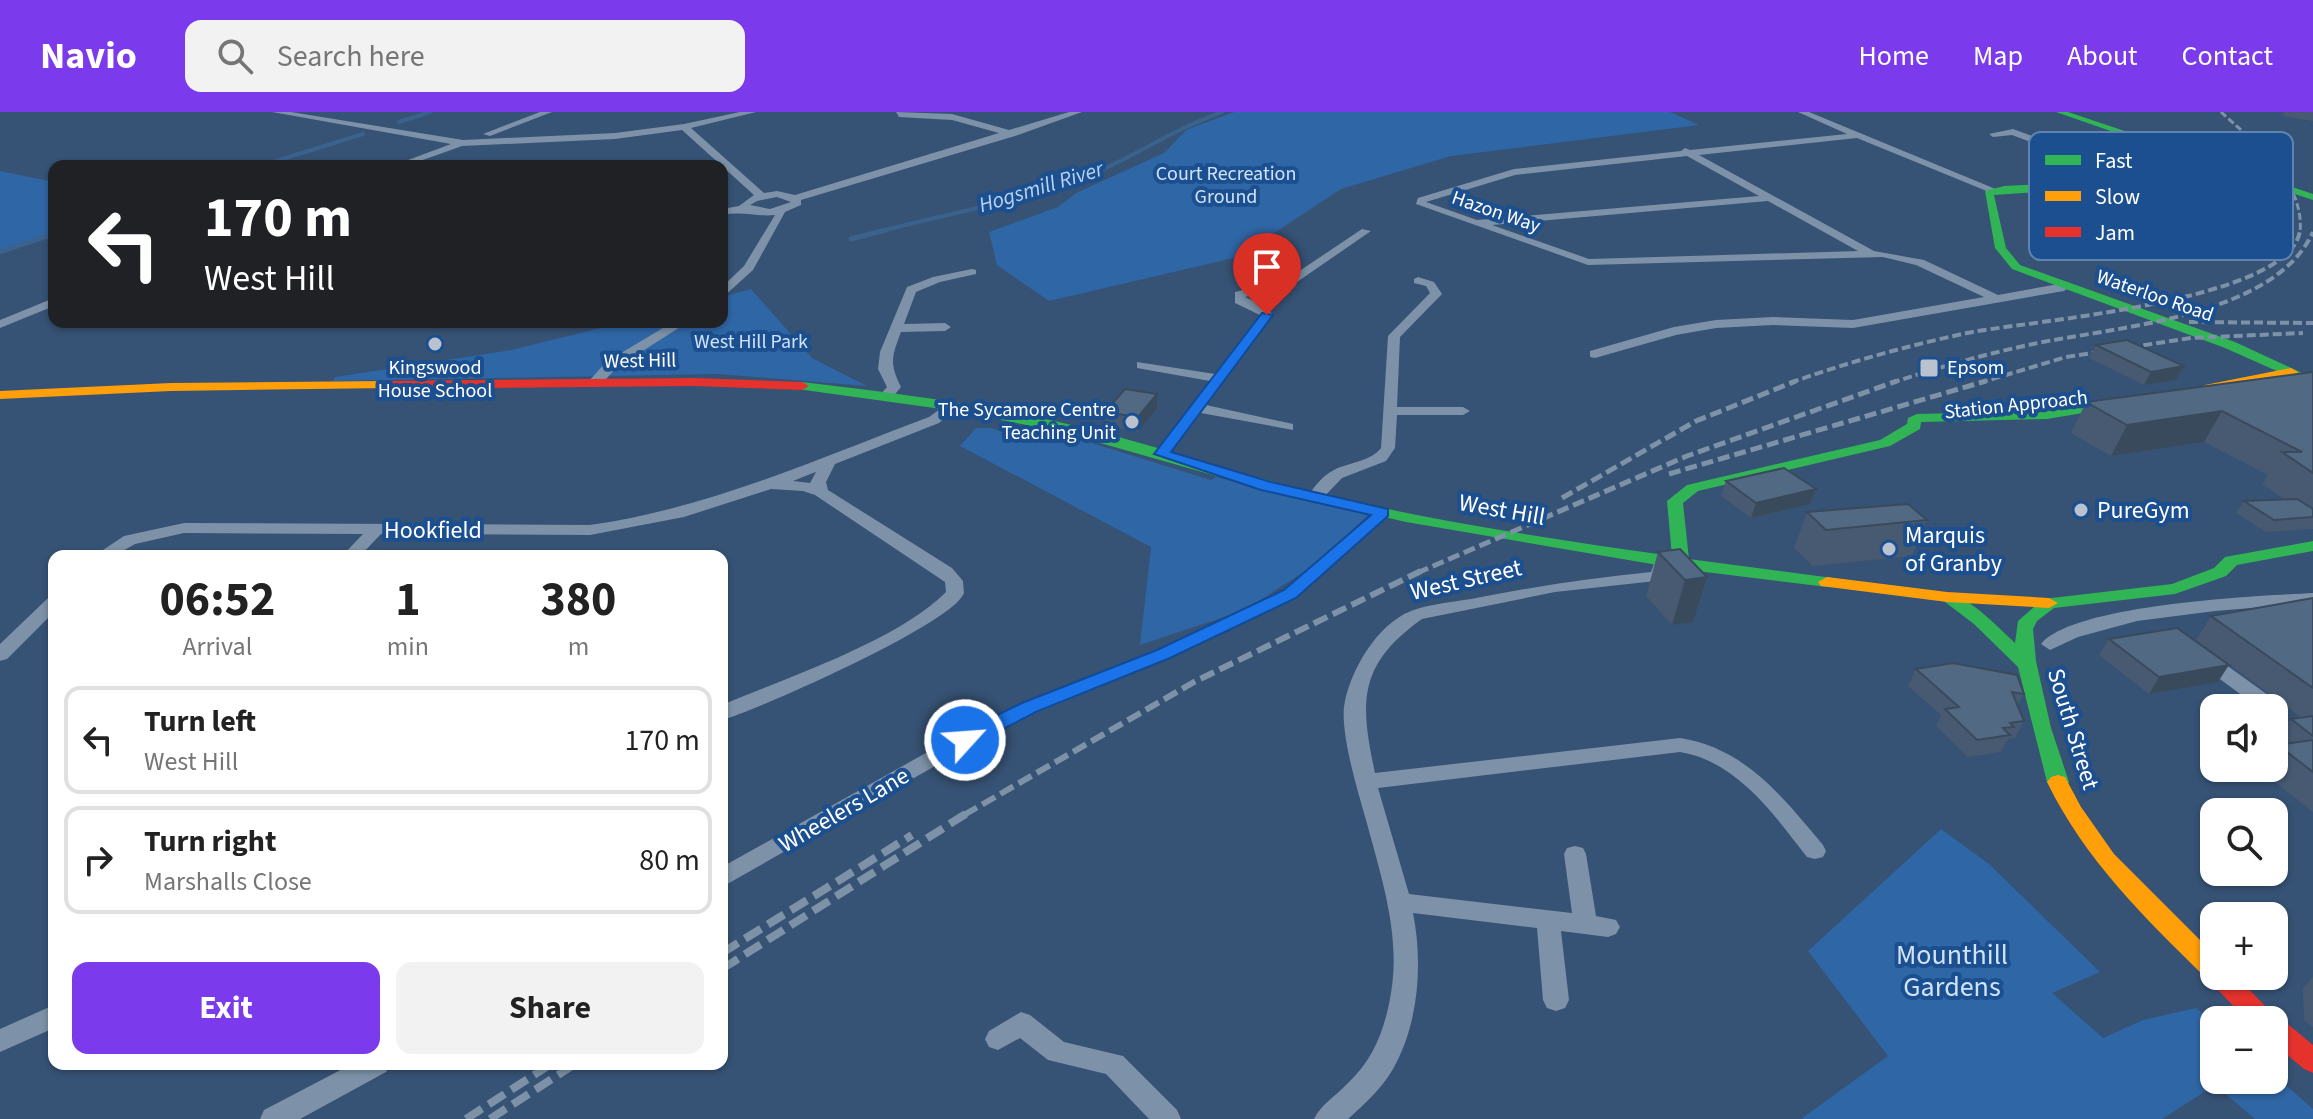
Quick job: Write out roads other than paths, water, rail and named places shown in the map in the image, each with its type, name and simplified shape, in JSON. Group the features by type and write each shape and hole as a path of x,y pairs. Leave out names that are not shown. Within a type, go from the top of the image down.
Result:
{"main road":[{"path":"2060,112 2120,132"},
{"path":"1993,190 2029,188"},
{"name":"Waterloo Road","path":"1993,190 1989,193 2001,248 2008,262 2064,287 2230,345 2312,382"},
{"path":"2293,191 2313,197"},
{"path":"2291,372 2187,398 2312,382"},
{"name":"West Hill","path":"0,395 171,387 752,383 886,396 1079,431 1315,497 1383,512 1671,563"},
{"name":"Station Approach","path":"1671,563 1675,501 1680,494 1727,478 1885,443 1915,426 1943,435 1967,428 2061,424 2134,406"},
{"path":"1671,563 1955,598 2049,603 2175,589 2220,572 2231,561 2313,546"},
{"path":"1955,598 2024,628 2032,615 2049,603"},
{"path":"1955,598 2029,667"},
{"name":"South Street","path":"2024,628 2029,667 2065,797 2096,844 2142,899 2200,956"},
{"path":"2234,990 2250,1006"},
{"path":"2288,1040 2313,1061"}],"street":[{"path":"276,112 463,143 509,139 582,139 684,127 752,112"},
{"path":"414,160 548,112"},
{"path":"745,208 748,200 761,196 795,198 1078,112"},
{"path":"1802,112 1993,190"},
{"path":"899,114 952,117 1012,134"},
{"path":"684,127 721,160"},
{"path":"503,128 509,139"},
{"path":"1993,134 2013,132 2029,138"},
{"name":"Hazon Way","path":"1858,135 1685,151 1514,172 1422,200 1425,207 1588,262 1605,264 1871,254 1920,262 1997,299"},
{"path":"1685,151 1871,254"},
{"path":"728,166 761,196"},
{"path":"728,211 745,208 779,211 793,206 797,200 795,198"},
{"path":"1475,223 1769,198"},
{"path":"728,288 749,268 781,214 779,211"},
{"path":"1162,454 1267,315 1261,309 1239,300 1239,295 1293,280 1366,231"},
{"path":"886,396 894,387 885,369 887,352 907,296 917,285 972,272"},
{"path":"1315,497 1327,478 1336,472 1381,458 1388,448 1394,336 1436,294 1430,284 1418,281"},
{"path":"1595,354 1674,331 1716,324 1773,321 1853,324 2064,287"},
{"path":"0,324 48,304"},
{"path":"896,328 945,327"},
{"path":"594,384 611,365 672,328"},
{"path":"1142,365 1220,379"},
{"name":"Hookfield","path":"112,550 130,540 184,528 616,528 676,516 764,485 934,420 950,406"},
{"path":"1199,408 1288,427"},
{"path":"1392,411 1463,411"},
{"path":"821,492 818,482 831,458"},
{"name":"Hookfield","path":"728,710 909,628 941,610 955,593 954,581 946,572 821,492 805,486 764,485"},
{"name":"Wheelers Lane","path":"728,875 965,740 1029,708 1178,648 1290,594 1383,512"},
{"path":"356,550 376,530"},
{"name":"West Street","path":"1328,1119 1352,1098 1384,1061 1403,1007 1409,971 1398,890 1366,782 1354,710 1373,655 1400,625 1430,611 1555,587 1659,576 1671,563"},
{"path":"2050,644 2093,624 2313,598"},
{"path":"0,655 48,608"},
{"path":"2147,617 2253,694"},
{"path":"1366,782 1680,745 1703,747 1767,793 1815,851"},
{"path":"1398,890 1548,920 1597,926 1575,854"},
{"path":"1548,920 1556,1000"},
{"path":"0,1041 48,1019"},
{"path":"998,1039 1021,1023 1057,1052 1114,1064 1167,1119"},
{"path":"274,1119 366,1070"}],"waterway":[{"path":"399,122 430,112"},
{"name":"Hogsmill River","path":"881,231 1073,182 1222,112"},
{"path":"279,160 363,134"},
{"name":"Hogsmill River","path":"881,231 886,230"},
{"name":"Hogsmill River","path":"851,239 881,231"},
{"path":"0,252 48,236"}],"railway":[{"path":"2221,112 2243,132"},
{"path":"2293,194 2300,230"},
{"path":"2293,243 2300,230"},
{"path":"1894,382 1997,352 2146,324 2228,301 2264,283 2293,261 2313,232"},
{"path":"1790,383 1878,355 1967,333 2096,314 2207,291 2253,275 2278,260"},
{"path":"2189,322 2313,323"},
{"path":"1979,383 2066,357 2191,338 2303,333"},
{"path":"1562,498 1696,421 1796,381"},
{"path":"1669,474 1986,381"},
{"path":"1417,573 1687,456 1894,382"},
{"path":"964,815 1194,682 1421,571"},
{"path":"728,965 967,813"},
{"path":"728,949 912,835"},
{"path":"466,1119 542,1070"},
{"path":"490,1119 566,1070"}],"place":[{"name":"Kingswood House School","path":"435,344"},
{"name":"Epsom","path":"1929,368"},
{"name":"The Sycamore Centre Teaching Unit","path":"1132,422"},
{"name":"PureGym","path":"2081,510"},
{"name":"Marquis of Granby","path":"1889,549"}],"park label":[{"name":"Court Recreation Ground","path":"1226,186"},
{"name":"West Hill Park","path":"751,342"},
{"name":"Mounthill Gardens","path":"1952,971"}]}
